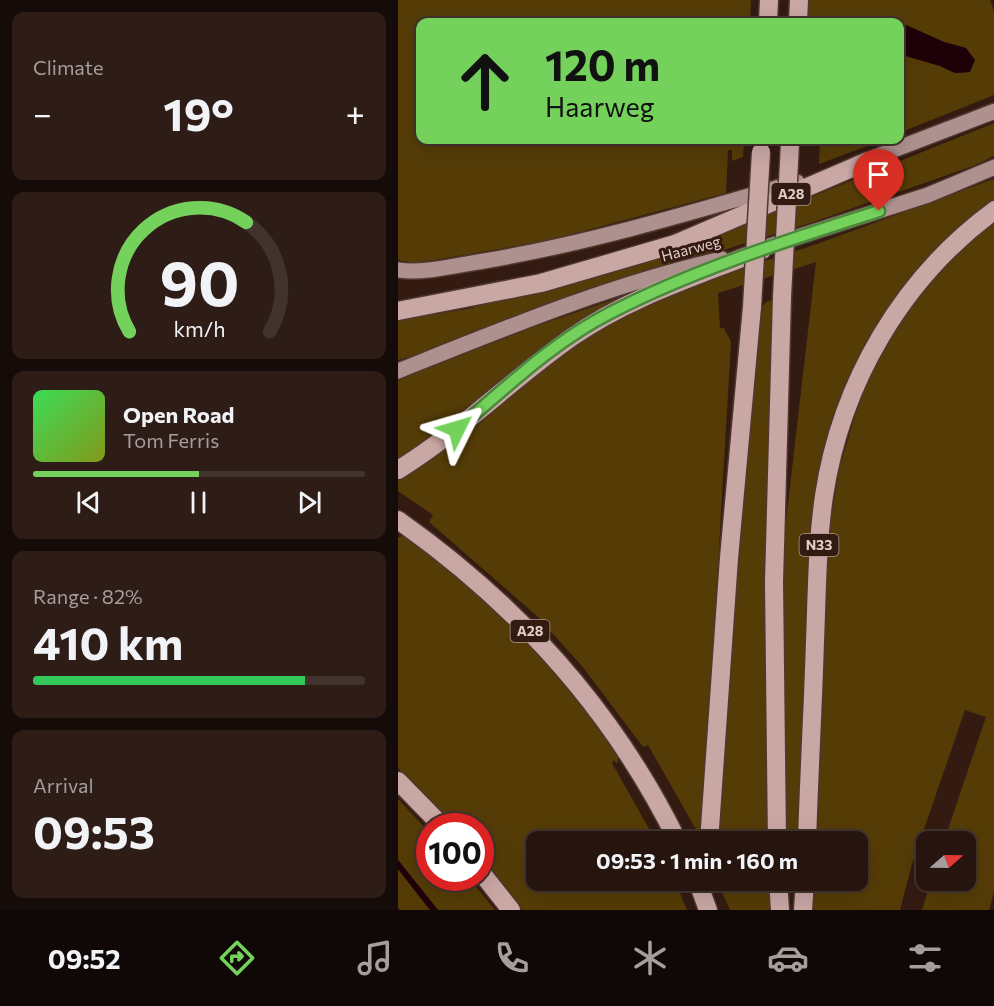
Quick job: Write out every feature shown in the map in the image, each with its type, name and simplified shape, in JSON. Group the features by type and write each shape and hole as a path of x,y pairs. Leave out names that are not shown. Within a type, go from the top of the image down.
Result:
{"highway":[{"path":"768,18 769,0"},
{"path":"798,18 799,0"},
{"path":"777,831 774,582 782,297 790,144"},
{"path":"710,831 729,558 752,306 761,146"},
{"name":"A28","path":"398,310 541,283 675,244 868,161"},
{"name":"N33","path":"806,831 818,566 824,495 837,435 858,378 896,310 940,258 995,210"},
{"path":"398,470 457,429 534,364 610,313 762,250"},
{"name":"A28","path":"398,520 477,581 532,633 582,689 637,765 672,831"},
{"path":"398,781 429,813"},
{"path":"494,889 511,910"},
{"path":"701,891 709,910"},
{"path":"709,891 709,910"},
{"path":"779,891 780,910"},
{"path":"803,910 804,891"}],"main road":[{"path":"398,270 410,272 588,240 678,217 868,161 995,111"},
{"name":"Haarweg","path":"398,371 555,310 693,265 762,250 928,195 995,167"}],"shaded area":[{"path":"398,0 751,0 750,18 416,18 416,144 744,144 743,157 732,161 732,150 728,150 726,193 546,241 416,263 398,260"},
{"path":"806,0 990,0 994,11 994,95 904,131 904,55 955,73 970,72 974,59 966,48 944,42 906,25 904,27 904,18 805,18"},
{"path":"906,25 944,42 966,48 975,60 970,72 955,73 904,55 904,27"},
{"path":"994,123 994,156 973,166 816,221 552,304 430,351 398,360 398,320 473,308 473,305 724,232"},
{"path":"820,144 872,144 819,164"},
{"path":"994,179 994,200 919,271 829,441 801,831 787,831 781,564 816,262 718,293 720,328 724,328 731,342 703,831 697,831 648,745 643,747 582,666 537,616 429,522 433,515 398,491 398,477 523,382 614,318 692,285 817,244"},
{"path":"994,220 994,892 989,910 922,910 928,891 976,891 976,831 947,831 986,717 965,710 923,831 916,831 916,852 900,910 810,910 811,891 868,891 868,831 813,831 827,546 839,470 874,364 916,299 964,246"},
{"path":"618,298 538,351 439,434 398,459 398,380 528,329"},
{"path":"775,299 770,831 719,831 727,682 761,308 766,302"},
{"path":"404,535 465,583 520,636 572,693 619,755 617,764 614,760 612,763 650,831 526,831 526,891 679,891 687,910 523,910 494,873 494,813 442,813 398,768 398,538"},
{"path":"398,799 416,818 416,882 398,860"},
{"path":"398,860 416,882 416,891 423,891 438,910 430,910 398,869"},
{"path":"398,869 430,910 400,910 398,907"},
{"path":"423,891 480,891 495,910 438,910"},
{"path":"721,891 771,891 772,910 730,910"}],"route":[{"path":"457,429 534,364 610,313 762,250 879,211"}]}
